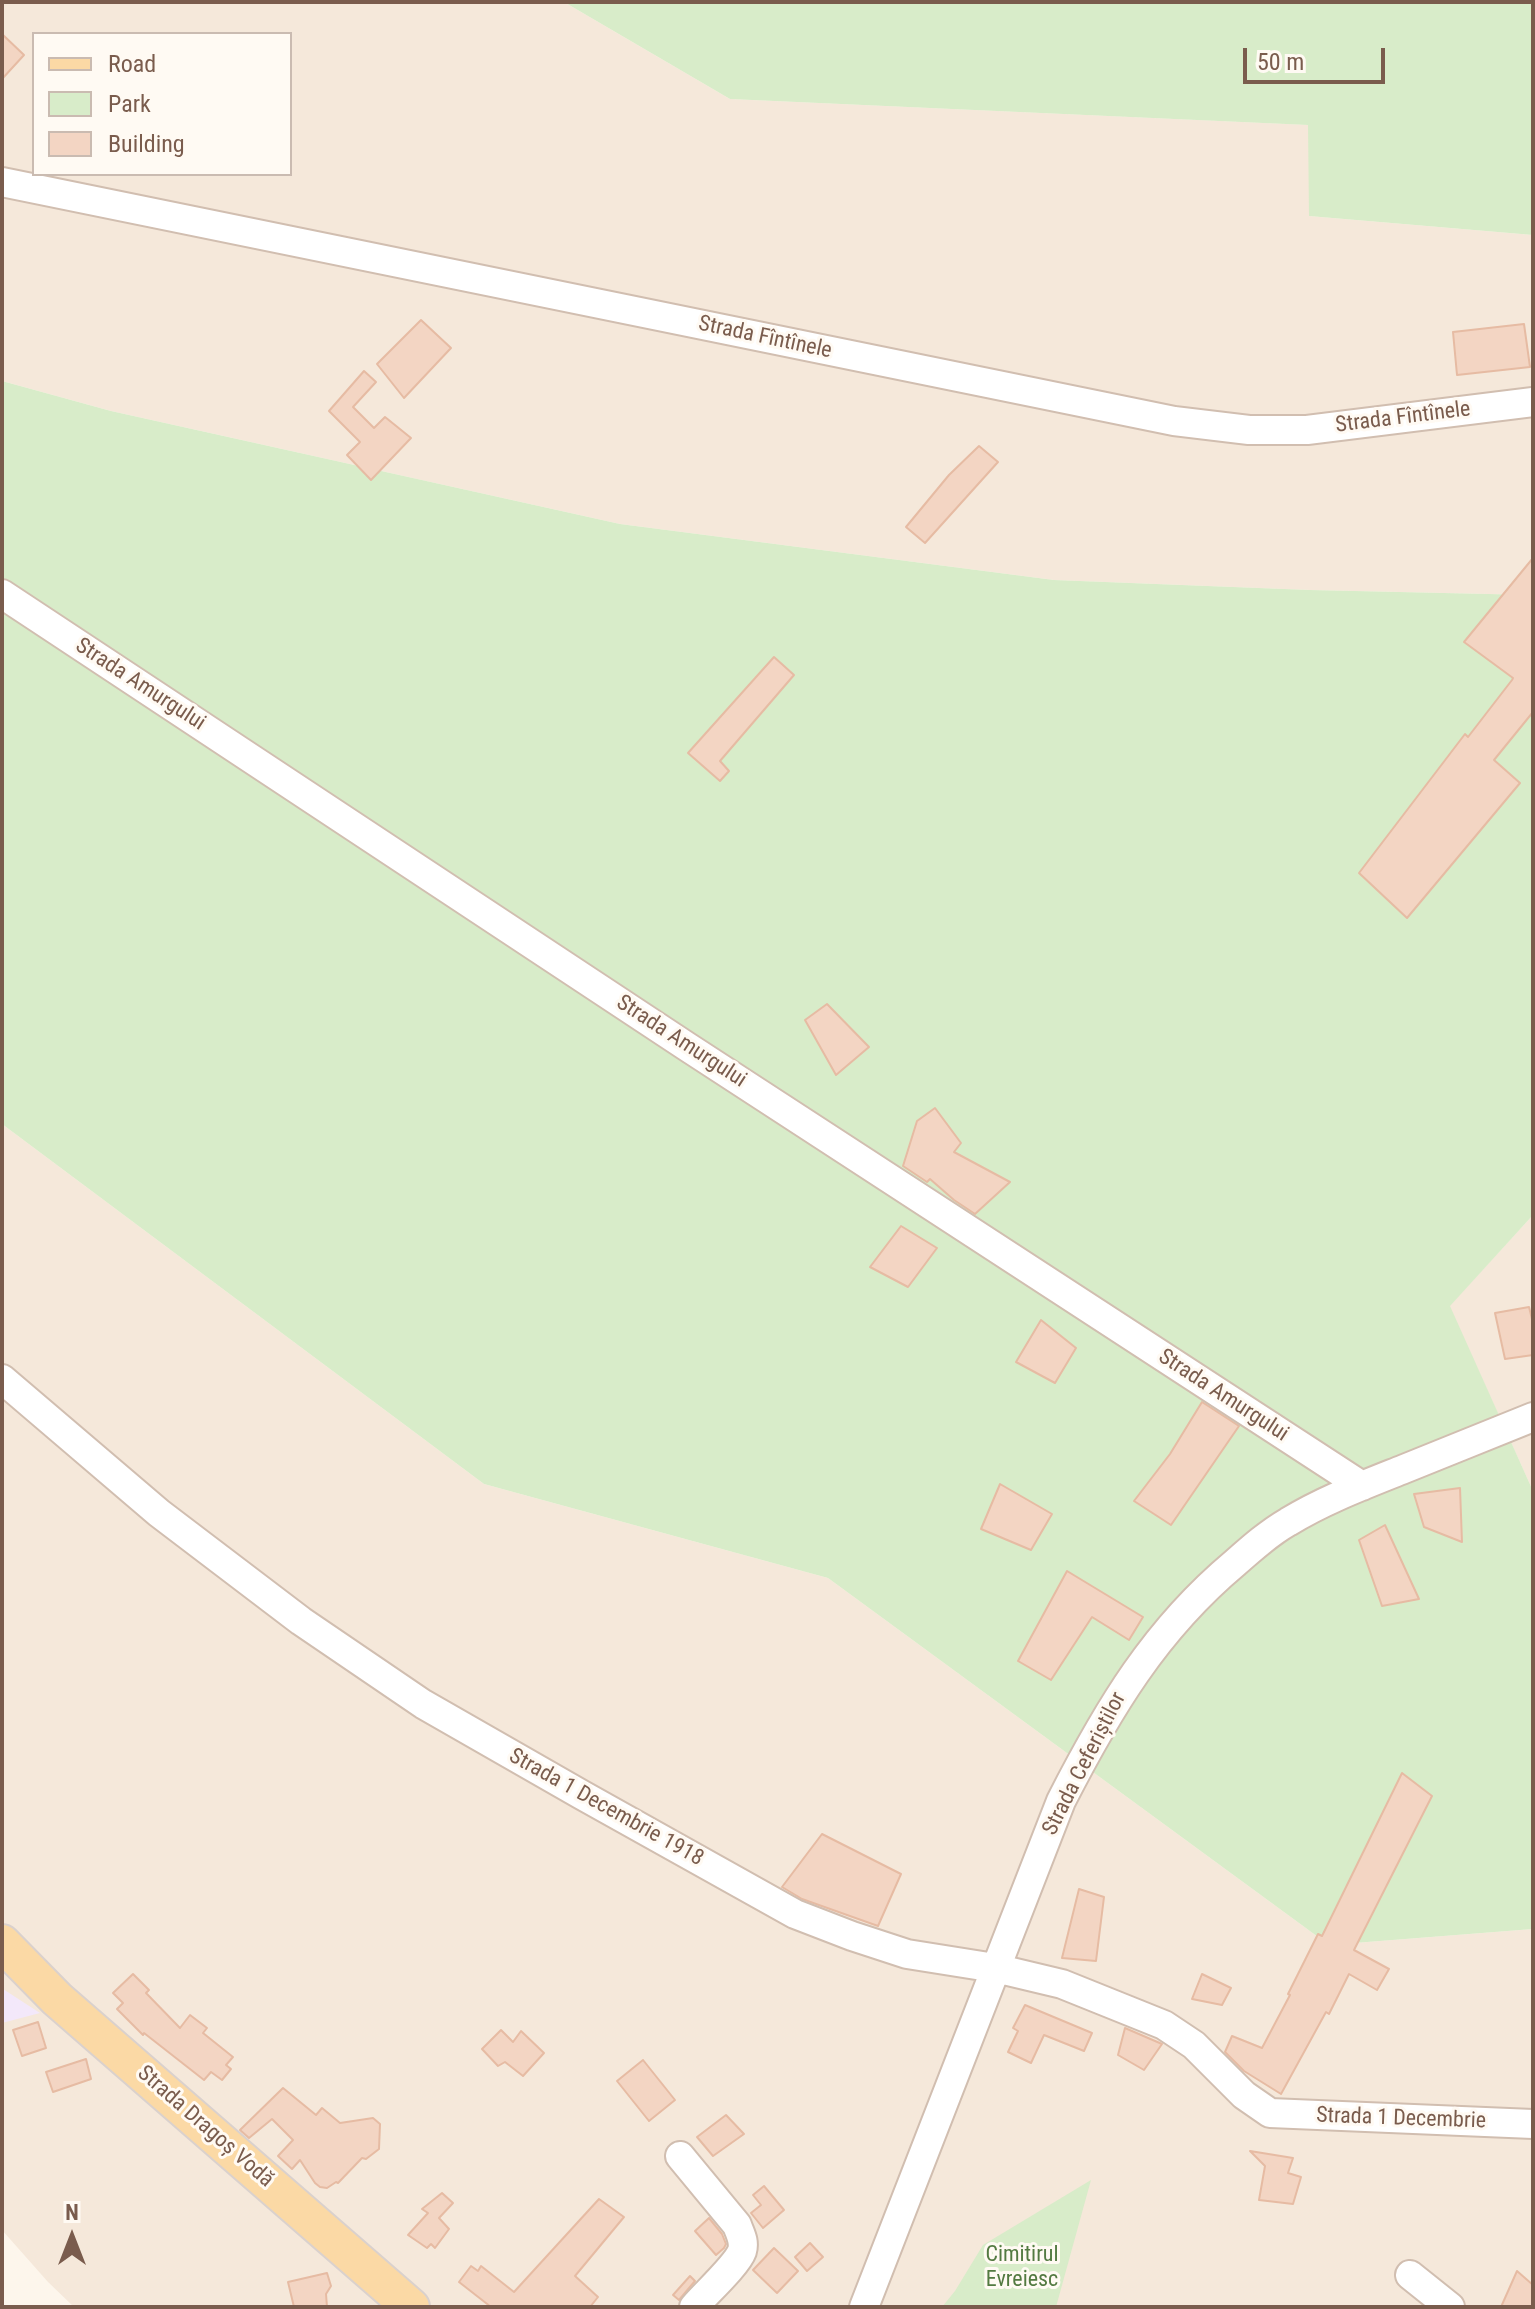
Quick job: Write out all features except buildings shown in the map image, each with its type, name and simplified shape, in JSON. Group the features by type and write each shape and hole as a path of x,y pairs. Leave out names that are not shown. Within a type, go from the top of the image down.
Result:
{"main road":[{"name":"Strada Dragoș Vodă","path":"2,1943 57,1999 411,2307"}],"street":[{"name":"Strada Fîntînele","path":"2,182 1174,421 1249,430 1307,430 1533,402"},
{"name":"Strada Amurgului","path":"2,594 686,1046 1362,1486"},
{"name":"Strada 1 Decembrie 1918","path":"2,1379 159,1513 301,1621 423,1704 795,1914 907,1954 995,1968 1062,1984 1164,2025 1194,2045 1244,2095 1270,2113"},
{"name":"Strada Ceferiștilor","path":"864,2307 1061,1801 1093,1738 1151,1650 1206,1587 1284,1524 1362,1486 1533,1417"},
{"name":"Strada 1 Decembrie","path":"1270,2113 1533,2124"},
{"path":"680,2156 737,2225 743,2238 742,2250 735,2262 694,2307"},
{"path":"1410,2275 1450,2307"}],"shaded area":[{"path":"2,2 564,2 730,99 1309,125 1309,216 1533,235 1533,595 1054,580 620,524 111,411 2,381"},
{"path":"2,1124 484,1484 828,1578 1329,1945 1533,1929 1533,2307 74,2307 2,2230"},
{"path":"1533,1215 1533,1491 1449,1306"},
{"path":"3,1989 40,2013 2,2023"}],"green space":[{"path":"564,2 1533,2 1533,235 1309,216 1308,125 730,99"},
{"path":"2,381 111,411 620,524 1054,580 1533,595 1533,1215 1450,1306 1533,1491 1533,1929 1329,1945 828,1578 484,1484 2,1124"},
{"name":"Cimitirul Evreiesc","path":"1091,2180 1056,2307 942,2307 983,2245"}]}
